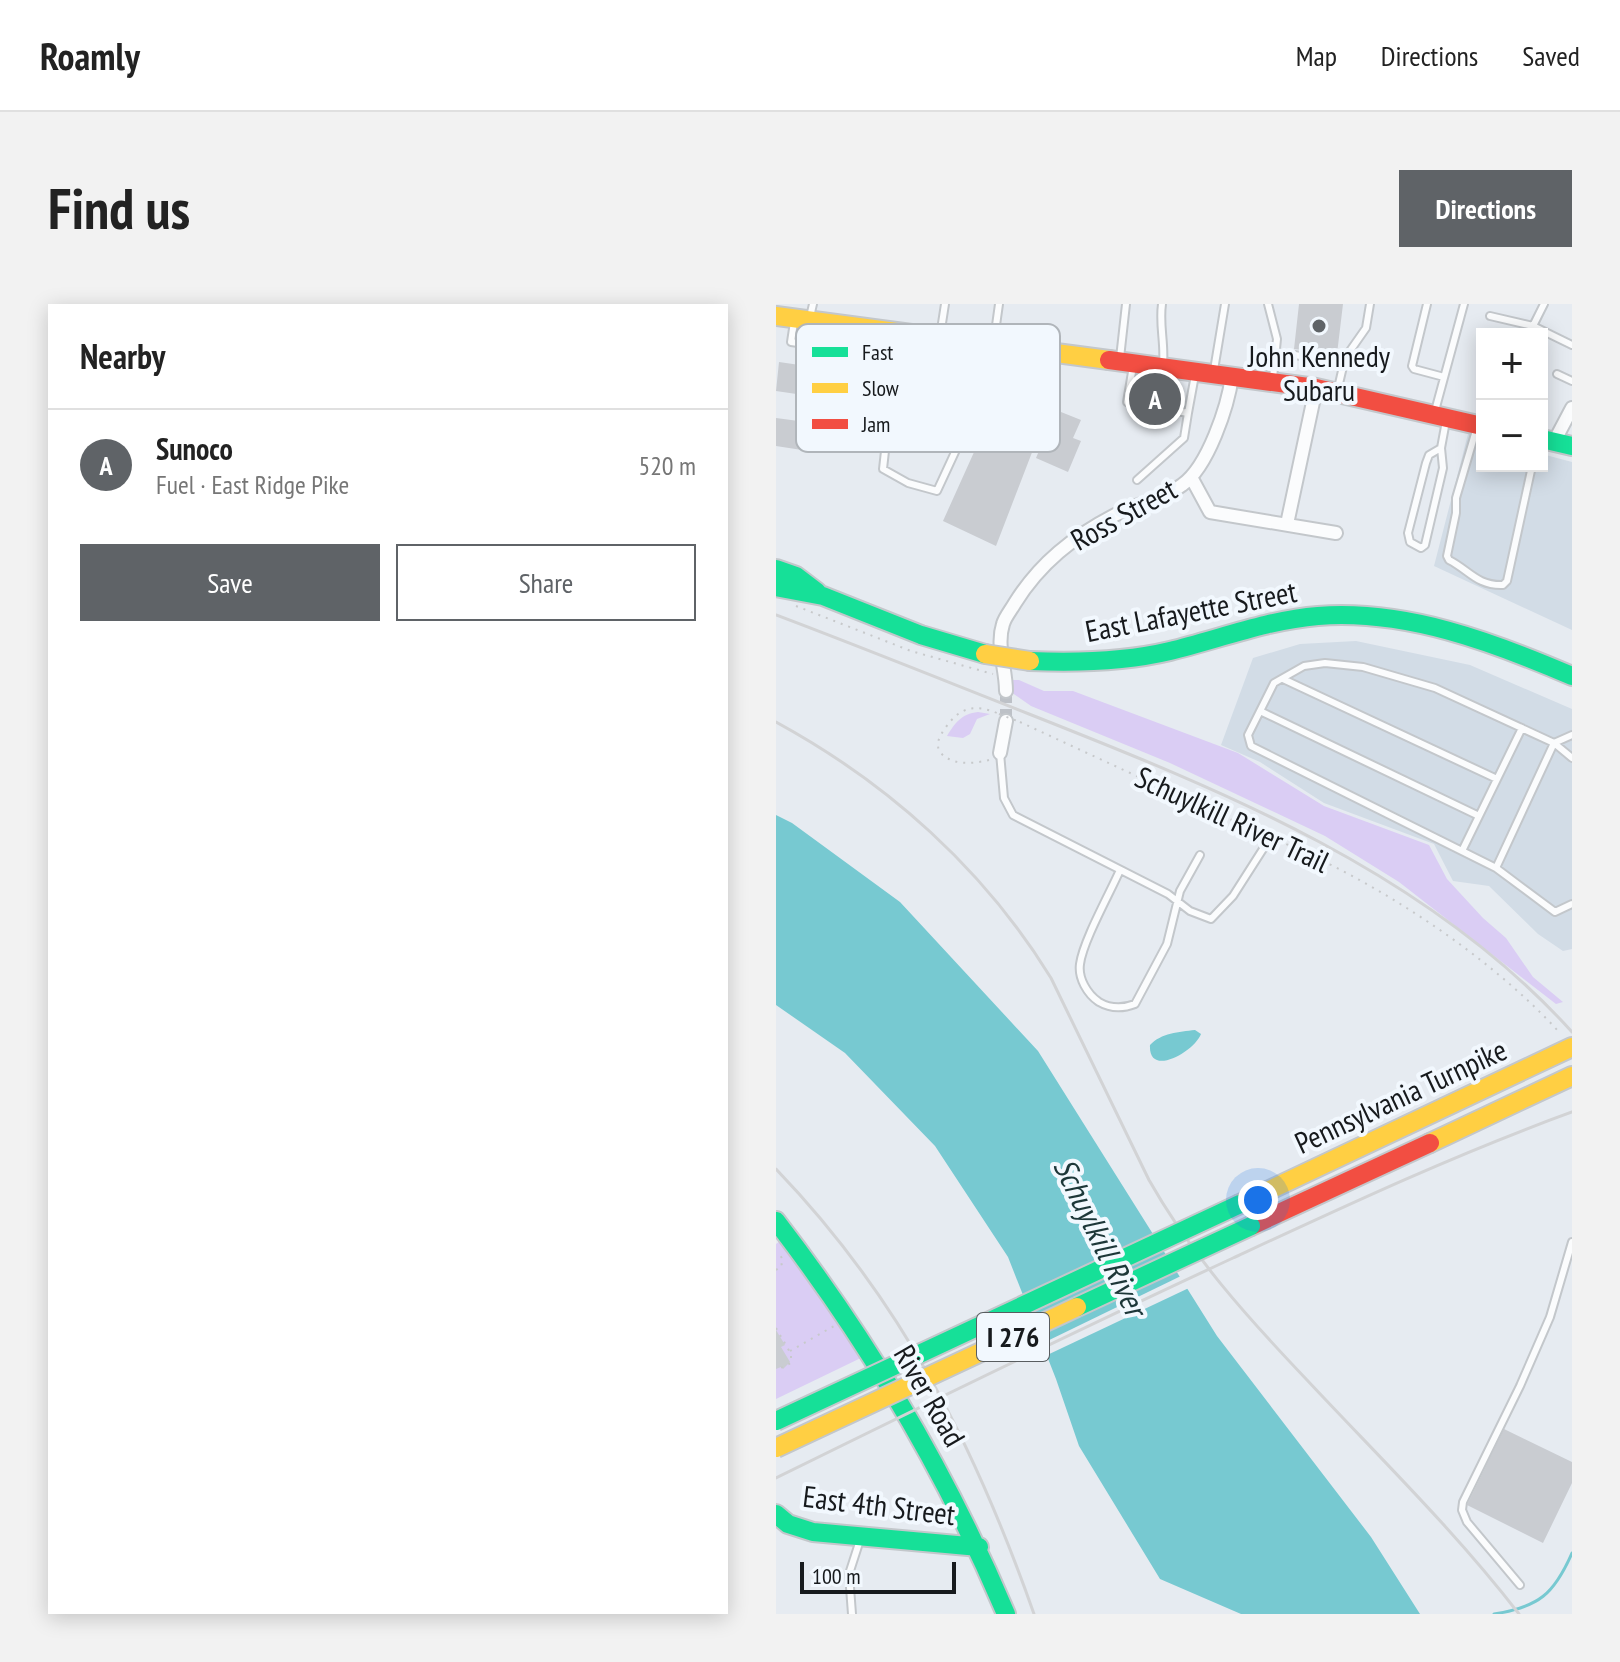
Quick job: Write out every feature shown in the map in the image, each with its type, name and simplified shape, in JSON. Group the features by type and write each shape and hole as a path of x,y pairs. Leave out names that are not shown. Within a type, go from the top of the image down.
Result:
{"main road":[{"path":"792,313 856,324"},
{"path":"1060,353 1272,381 1441,416 1476,420"},
{"name":"East Lafayette Street","path":"776,569 796,576 823,596 933,639 985,654 1030,661 1108,662 1167,651 1299,618 1350,615 1456,635 1521,654 1572,676"},
{"name":"East Lafayette Street","path":"781,594 823,596"},
{"name":"Pennsylvania Turnpike","path":"776,1421 1240,1204 1566,1046"},
{"name":"Pennsylvania Turnpike","path":"776,1448 1572,1076"},
{"name":"River Road","path":"776,1221 849,1318 900,1400 979,1547 1006,1614"},
{"name":"East 4th Street","path":"776,1514 788,1524 804,1530 979,1547"}],"street":[{"name":"Ross Street","path":"1006,691 1000,649 1003,621 1023,591 1051,556 1115,515 1182,486 1191,477 1217,430 1228,402 1232,376"},
{"path":"1287,524 1316,388"},
{"path":"1556,442 1572,408"},
{"path":"1191,477 1210,512 1336,533"},
{"path":"1000,753 1002,717"}],"lane":[{"path":"942,324 945,304"},
{"path":"997,324 999,304"},
{"path":"1126,304 1127,402 1188,413"},
{"path":"1162,304 1163,367"},
{"path":"1137,480 1184,438 1188,413 1225,304"},
{"path":"1268,304 1277,339 1272,381"},
{"path":"1338,393 1348,350 1366,328 1370,304"},
{"path":"1427,304 1412,366 1444,377"},
{"path":"1441,448 1429,455 1408,533 1410,542 1421,548 1425,545 1443,468 1441,416 1444,377 1464,304"},
{"path":"1533,326 1544,304"},
{"path":"792,313 791,342 796,343"},
{"path":"1490,316 1533,326 1572,345"},
{"path":"1276,352 1344,363"},
{"path":"1557,374 1572,381"},
{"path":"1476,437 1461,478 1447,556 1465,568 1473,578 1495,585 1503,585 1507,581 1531,472"},
{"path":"885,452 883,469 908,483 937,491 955,452"},
{"path":"1572,758 1554,743 1435,688 1363,667 1325,663 1304,666 1274,683 1248,735 1251,746 1496,868 1555,912 1572,904"},
{"path":"1282,679 1497,779"},
{"path":"1260,711 1479,816"},
{"path":"1462,851 1522,728"},
{"path":"1496,868 1554,743 1572,735"},
{"path":"1000,753 1004,798 1013,815 1120,870 1190,911 1211,919 1233,896 1270,838"},
{"path":"1120,870 1080,963 1082,981 1087,990 1102,1004 1125,1008 1135,1004 1167,944 1180,891 1200,855"},
{"path":"1520,1585 1467,1522 1462,1510 1463,1502 1550,1317 1572,1242"},
{"path":"852,1614 849,1574 862,1537"}],"path":[{"path":"781,594 911,651 952,665 1006,677"},
{"name":"Schuylkill River Trail","path":"1000,753 985,761 957,762 945,758 937,748 940,736 960,711 979,708 1020,722 1310,854 1388,897 1470,953 1539,1010 1566,1046"},
{"path":"776,1270 782,1266 780,1258 789,1253"},
{"path":"790,1351 849,1318"},
{"path":"776,1328 790,1351 791,1363 776,1370"}],"shaded area":[{"path":"1468,434 1476,436 1476,472 1548,472 1548,456 1572,462 1572,630 1434,566"},
{"path":"1356,641 1470,665 1572,709 1572,949 1563,951 1538,934 1489,886 1453,881 1434,844 1324,803 1260,762 1221,745 1253,658 1300,644"},
{"path":"1011,680 1019,680 1044,691 1073,691 1238,753 1324,806 1429,845 1447,879 1506,938 1533,977 1563,1002 1556,1004 1399,882 1325,836 1170,763 1031,706 1011,692"},
{"path":"978,712 990,714 977,719 970,734 963,738 947,736 959,720"},
{"path":"780,1241 867,1355 776,1399 776,1244"}],"water":[{"name":"Schuylkill River","path":"776,815 792,823 900,902 1038,1051 1217,1336 1371,1537 1420,1614 1241,1614 1160,1579 1079,1446 1008,1257 935,1146 845,1053 776,1005"},
{"path":"1195,1030 1201,1034 1197,1041 1181,1054 1163,1061 1151,1055 1150,1045 1159,1038"}],"pier":[{"path":"1183,1275 1191,1287 1043,1357 1039,1345"}],"building":[{"name":"John Kennedy Subaru","path":"1299,304 1343,304 1337,354 1294,349"},
{"path":"779,362 796,364 796,394 776,391"},
{"path":"1130,388 1173,392 1181,404 1137,399"},
{"path":"1060,412 1081,420 1073,438 1081,441 1068,472 1036,458 1038,452 1060,452"},
{"path":"776,418 796,421 796,449 776,446"},
{"path":"974,452 1032,452 996,546 943,521"},
{"path":"776,1330 790,1362 783,1369 776,1369"},
{"path":"1504,1429 1572,1462 1572,1483 1543,1543 1467,1505"}],"waterway":[{"path":"1494,1614 1523,1607 1543,1596 1559,1579 1572,1553"}],"tunnel":[{"path":"1006,691 1006,721"}],"railway":[{"path":"776,615 1176,774 1320,842 1389,882 1454,926 1516,976 1572,1032"},
{"path":"776,722 857,772 895,801 964,865 996,901 1051,978 1149,1180 1202,1260 1263,1333 1443,1524 1519,1614"},
{"path":"776,1478 1317,1219 1443,1163 1572,1112"},
{"path":"776,1169 861,1270 930,1377 986,1492 1034,1614"}],"traffic: fast":[{"path":"1548,440 1572,446"},
{"path":"776,569 796,576 817,592"},
{"path":"776,587 823,596 921,635 985,654"},
{"path":"1030,661 1118,660 1170,651 1281,621 1351,615 1416,623 1448,631 1511,651 1572,676"},
{"path":"776,1421 1240,1204"},
{"path":"776,1221 843,1314 904,1410 958,1510 1006,1614"},
{"path":"1077,1307 1251,1226"},
{"path":"776,1514 788,1524 813,1532 979,1547"}],"traffic: slow":[{"path":"776,316 837,324"},
{"path":"1060,354 1109,360"},
{"path":"985,654 1030,661"},
{"path":"1240,1204 1572,1047"},
{"path":"1430,1143 1572,1076"},
{"path":"776,1448 1077,1307"}],"traffic: jam":[{"path":"1109,360 1316,388 1476,425"},
{"path":"1251,1226 1430,1143"}],"place":[{"name":"John Kennedy Subaru","path":"1319,326"},
{"name":"Sunoco","path":"1155,399"}]}
